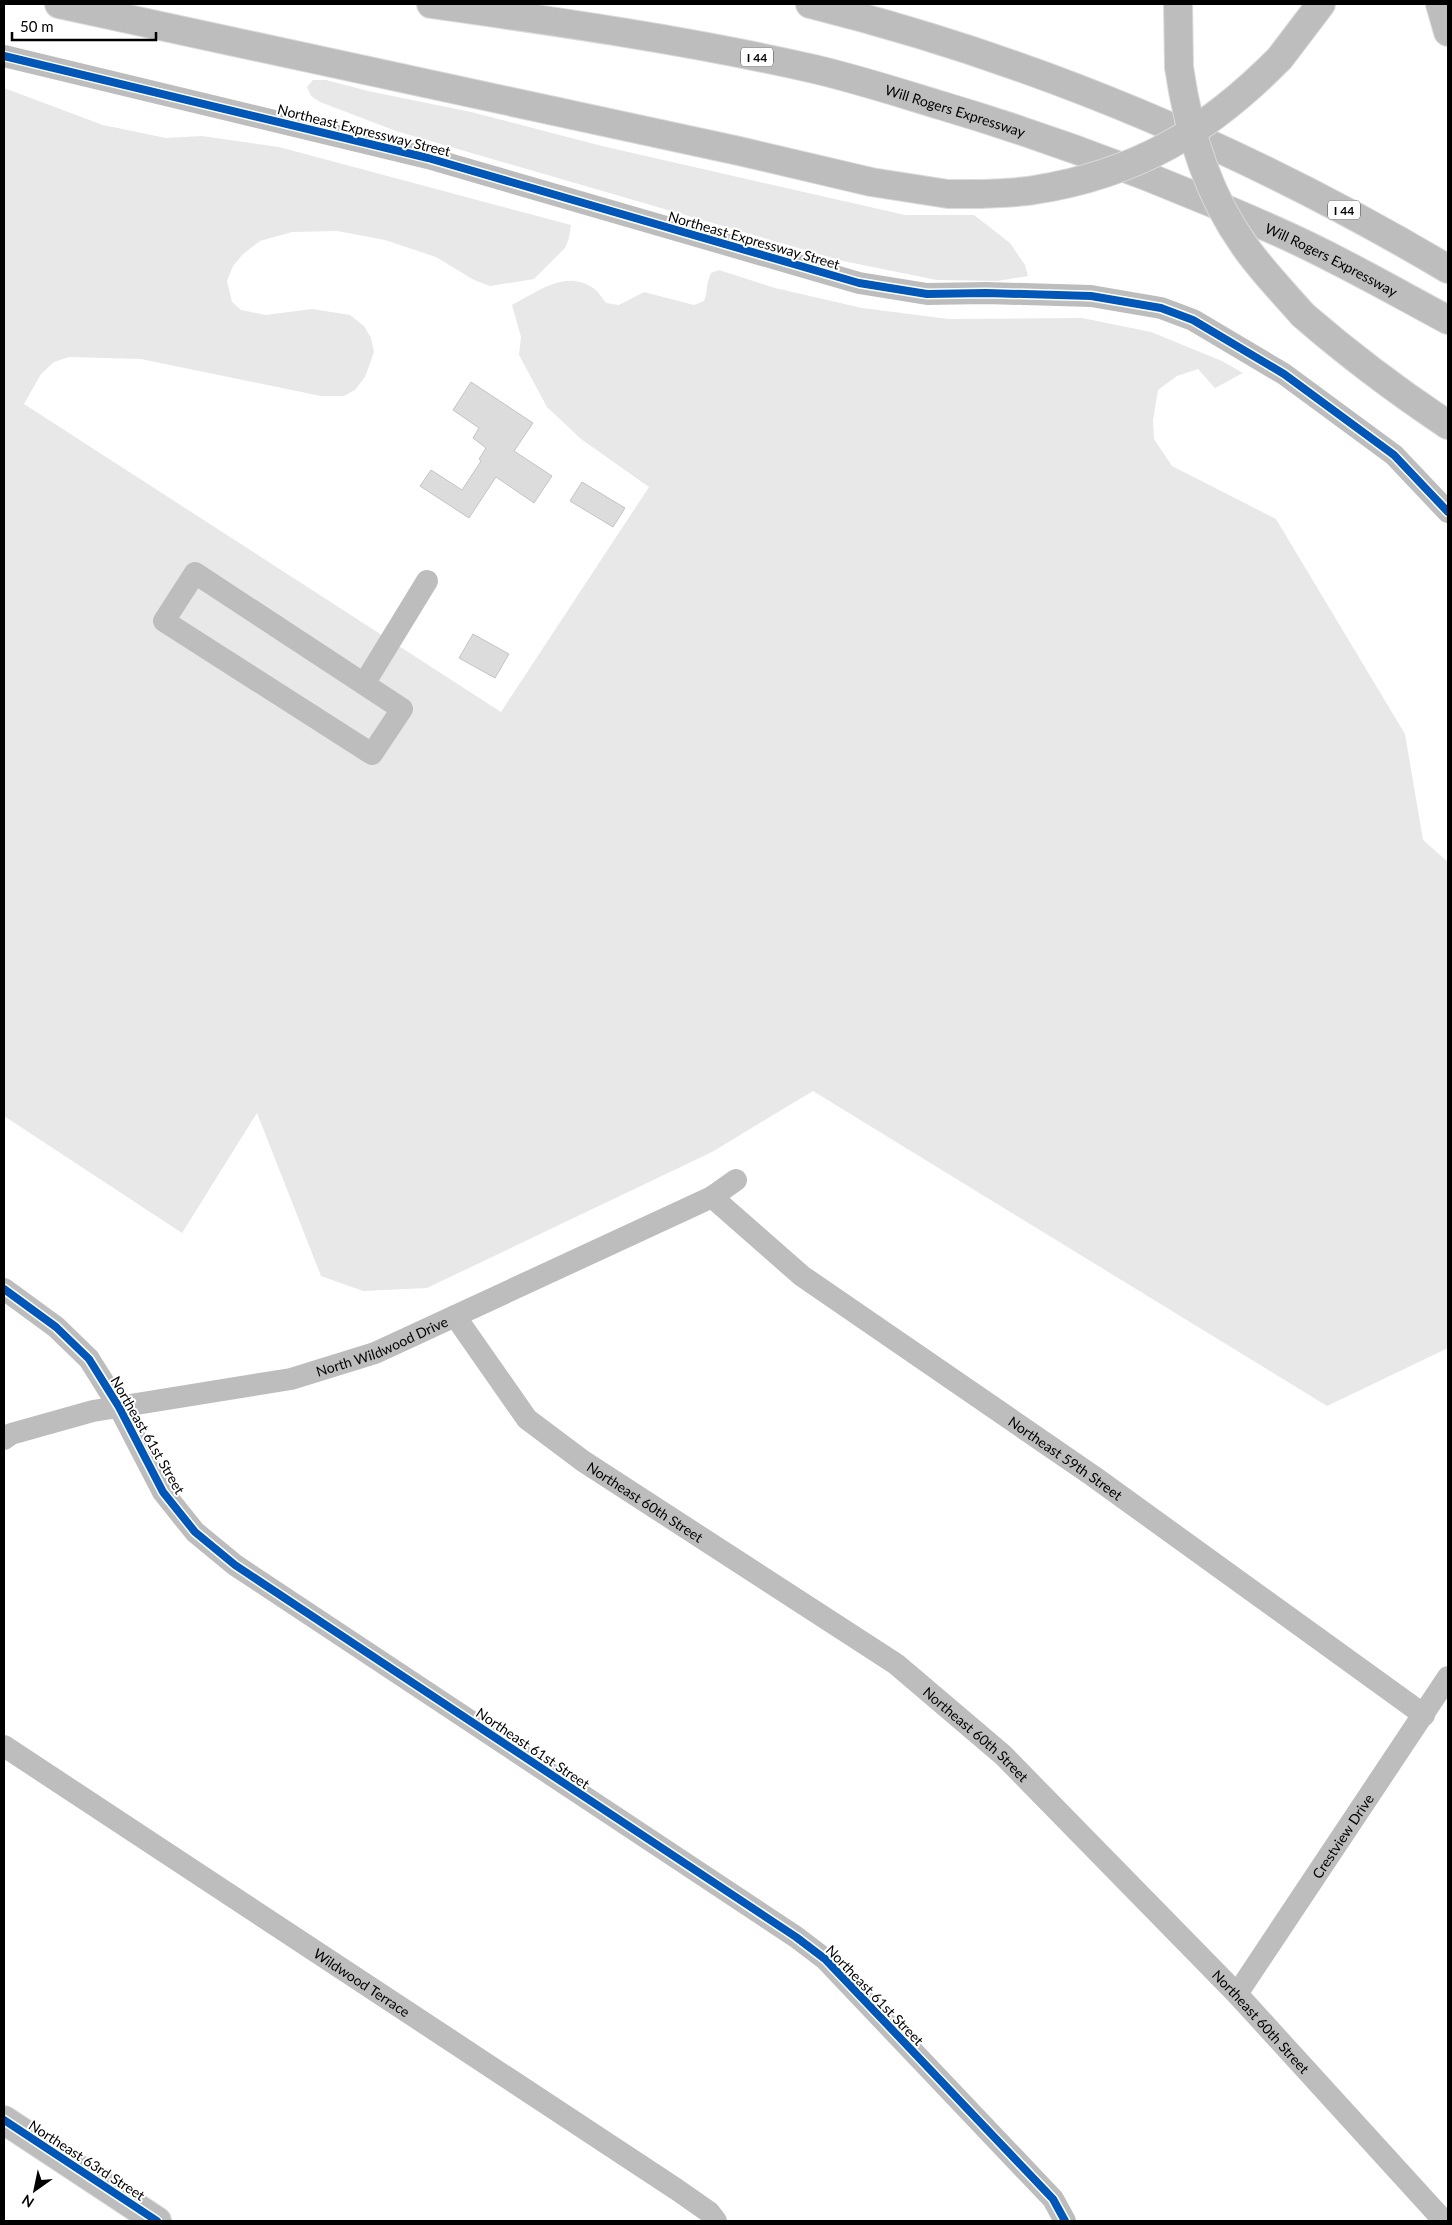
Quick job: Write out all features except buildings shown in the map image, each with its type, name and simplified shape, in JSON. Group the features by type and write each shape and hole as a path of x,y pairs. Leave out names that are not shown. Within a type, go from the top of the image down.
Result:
{"main road":[{"path":"58,4 739,151 871,182 948,194 981,194 1033,190 1075,182 1107,173 1182,139 1246,92 1280,58 1321,4"},
{"name":"Will Rogers Expressway","path":"431,4 609,29 717,48 816,70 983,118 1166,184 1278,232 1448,320"},
{"name":"I 44","path":"810,4 956,46 1154,118 1237,155 1367,222 1448,269"},
{"path":"1178,4 1179,68 1187,113 1197,148 1224,212 1243,245 1303,315 1348,354 1403,396 1448,425"},
{"path":"1440,4 1448,32"},
{"path":"1403,396 1448,444"},
{"name":"Northeast 63rd Street","path":"4,2120 157,2221"}],"street":[{"name":"Northeast Expressway Street","path":"4,56 428,158 860,284 927,294 986,293 1091,296 1161,308 1193,320 1284,374 1394,455 1448,512"},
{"path":"195,573 364,684 402,709 372,754 164,621 195,573"},
{"path":"364,684 427,581"},
{"name":"North Wildwood Drive","path":"4,1439 10,1434 93,1411 291,1378 375,1352 712,1197 736,1180"},
{"name":"Northeast 59th Street","path":"712,1197 802,1276 1101,1482 1424,1715"},
{"name":"Northeast 61st Street","path":"4,1289 56,1327 89,1359 119,1407 163,1492 196,1532 235,1565 796,1937 825,1959 1053,2199 1065,2221"},
{"name":"Northeast 60th Street","path":"456,1316 527,1419 583,1461 896,1664 1003,1755 1237,1994 1440,2213"},
{"name":"Crestview Drive","path":"1237,1994 1448,1677"},
{"name":"Wildwood Terrace","path":"4,1746 676,2189 709,2212 716,2221"}],"shaded area":[{"path":"313,80 326,80 368,91 471,112 602,146 905,215 974,215 1010,243 1025,265 1028,276 997,281 937,280 843,261 396,131 320,102 311,96 307,87"},
{"path":"4,88 103,125 166,138 202,136 279,147 571,225 565,248 534,279 490,286 474,280 436,257 385,240 337,231 292,232 260,241 243,254 233,266 227,281 232,302 241,310 266,315 312,309 350,315 364,326 371,338 374,352 365,377 355,390 344,396 321,396 141,359 69,357 54,362 41,374 24,404 501,712 649,487 581,439 547,407 519,355 521,337 512,305 541,289 552,284 572,281 583,283 593,288 606,303 619,305 644,292 694,305 704,301 711,273 719,270 775,288 862,308 949,319 1082,318 1151,332 1222,361 1243,373 1215,388 1198,369 1177,376 1158,390 1153,420 1154,439 1172,466 1276,519 1405,734 1423,840 1448,862 1448,1348 1327,1406 813,1091 712,1152 427,1288 363,1291 321,1276 257,1113 182,1233 4,1116"}],"cycle path":[{"path":"4,56 428,158 859,283 927,294 986,293 1091,296 1161,308 1193,320 1284,374 1394,455 1448,512"},
{"path":"4,1289 56,1327 89,1359 119,1407 163,1492 195,1532 235,1565 796,1937 825,1959 1053,2199 1065,2221"},
{"path":"4,2120 157,2221"}]}
